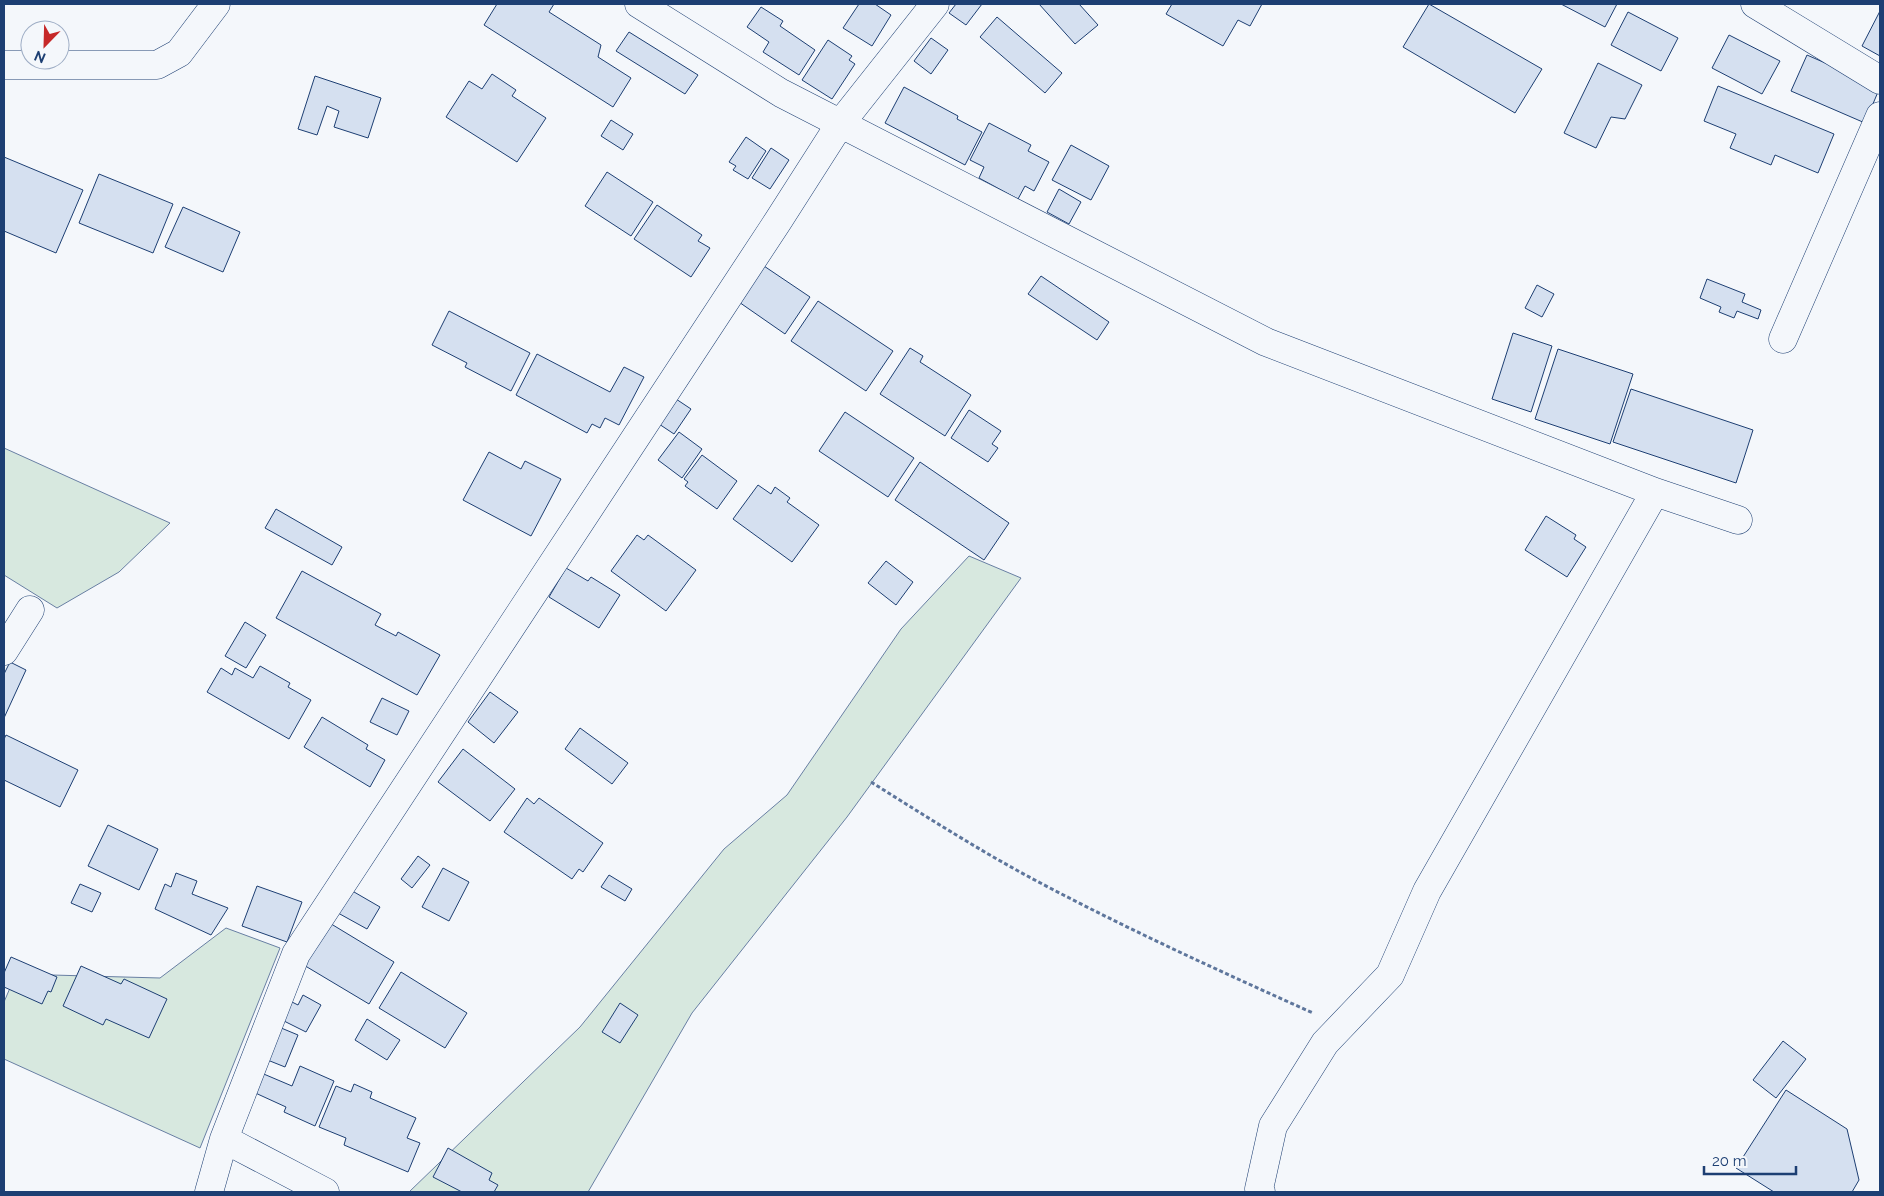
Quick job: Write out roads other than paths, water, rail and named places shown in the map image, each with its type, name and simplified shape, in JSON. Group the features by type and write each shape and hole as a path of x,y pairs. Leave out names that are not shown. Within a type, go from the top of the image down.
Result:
{"street":[{"path":"4,65 157,65 179,53 216,4"},
{"path":"639,4 781,93 1266,342 1655,492 1738,520"},
{"path":"209,1192 224,1139 296,954 840,124 935,4"},
{"path":"1755,4 1880,80"},
{"path":"1784,339 1880,116"},
{"path":"1261,1192 1259,1189 1273,1126 1325,1043 1390,974 1427,891 1655,492"},
{"path":"4,651 30,610"},
{"path":"224,1139 325,1192"}]}
